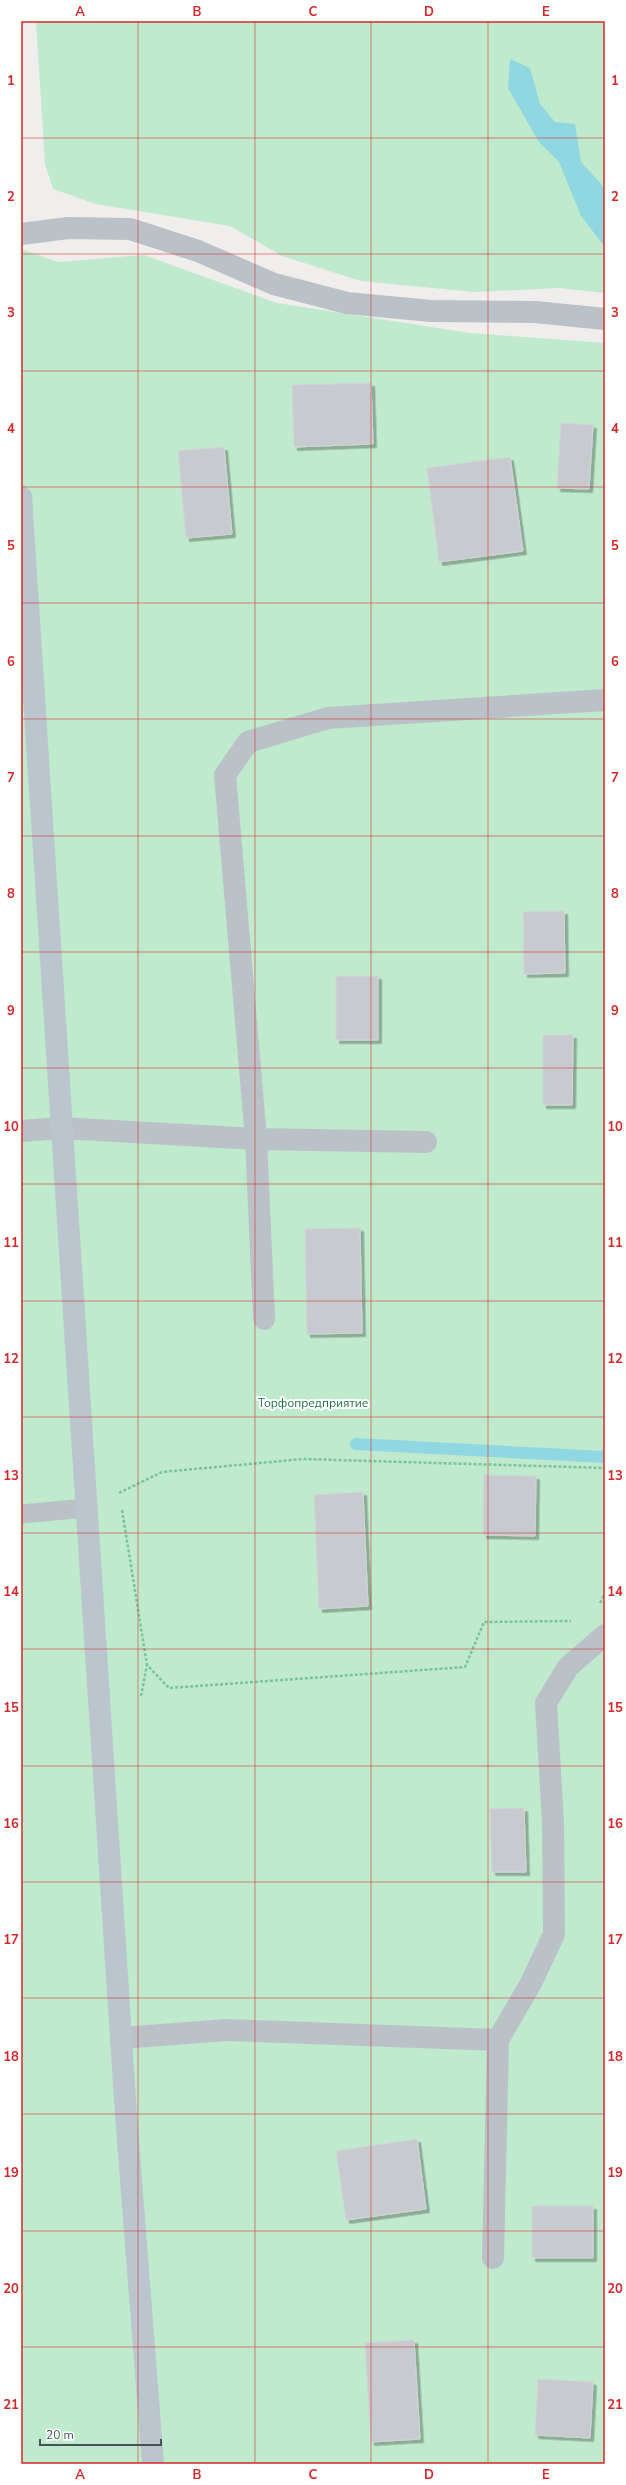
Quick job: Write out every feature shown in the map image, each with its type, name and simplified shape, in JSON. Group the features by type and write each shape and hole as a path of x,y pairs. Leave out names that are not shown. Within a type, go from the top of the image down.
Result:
{"main road":[{"path":"21,497 121,2038 153,2464"}],"street":[{"path":"21,234 68,228 130,229 198,251 274,284 347,303 432,311 535,312 605,319"},
{"path":"264,1319 256,1139 225,775 248,742 328,718 605,700"},
{"path":"21,1131 61,1128 256,1139 426,1142"},
{"path":"493,2258 498,2040 531,1984 554,1934 553,1824 546,1703 568,1667 605,1635"},
{"path":"121,2038 227,2030 498,2040"}],"lane":[{"path":"21,1514 86,1508"}],"path":[{"path":"120,1500 119,1492 162,1472 303,1459 605,1468"},
{"path":"122,1508 147,1665 141,1696"},
{"path":"598,1607 605,1593"},
{"path":"147,1665 169,1688 465,1667 484,1622 575,1620"}],"green space":[{"path":"36,21 605,21 605,293 559,288 474,292 361,281 282,256 230,226 96,204 53,189 45,164"},
{"name":"Торфопредприятие","path":"21,249 58,262 144,255 277,303 470,333 605,343 605,2464 21,2464"}],"water":[{"path":"510,59 530,68 540,104 555,122 575,124 581,162 605,188 605,247 581,216 559,162 539,142 508,88"}],"building":[{"path":"371,383 373,444 294,447 292,385"},
{"path":"561,423 593,425 589,489 557,488"},
{"path":"224,447 232,534 186,538 178,451"},
{"path":"510,457 523,551 439,562 427,468"},
{"path":"564,911 565,973 524,974 523,912"},
{"path":"336,976 378,976 378,1040 336,1040"},
{"path":"543,1035 573,1035 572,1105 543,1105"},
{"path":"360,1228 362,1333 307,1334 305,1229"},
{"path":"484,1475 536,1476 535,1536 483,1535"},
{"path":"363,1492 368,1606 319,1609 314,1495"},
{"path":"524,1808 526,1872 492,1872 490,1809"},
{"path":"417,2139 426,2209 346,2220 336,2151"},
{"path":"532,2206 593,2206 593,2258 532,2258"},
{"path":"414,2340 420,2439 371,2442 365,2343"},
{"path":"538,2379 593,2382 590,2438 535,2435"}],"waterway":[{"path":"356,1444 605,1457"}]}
